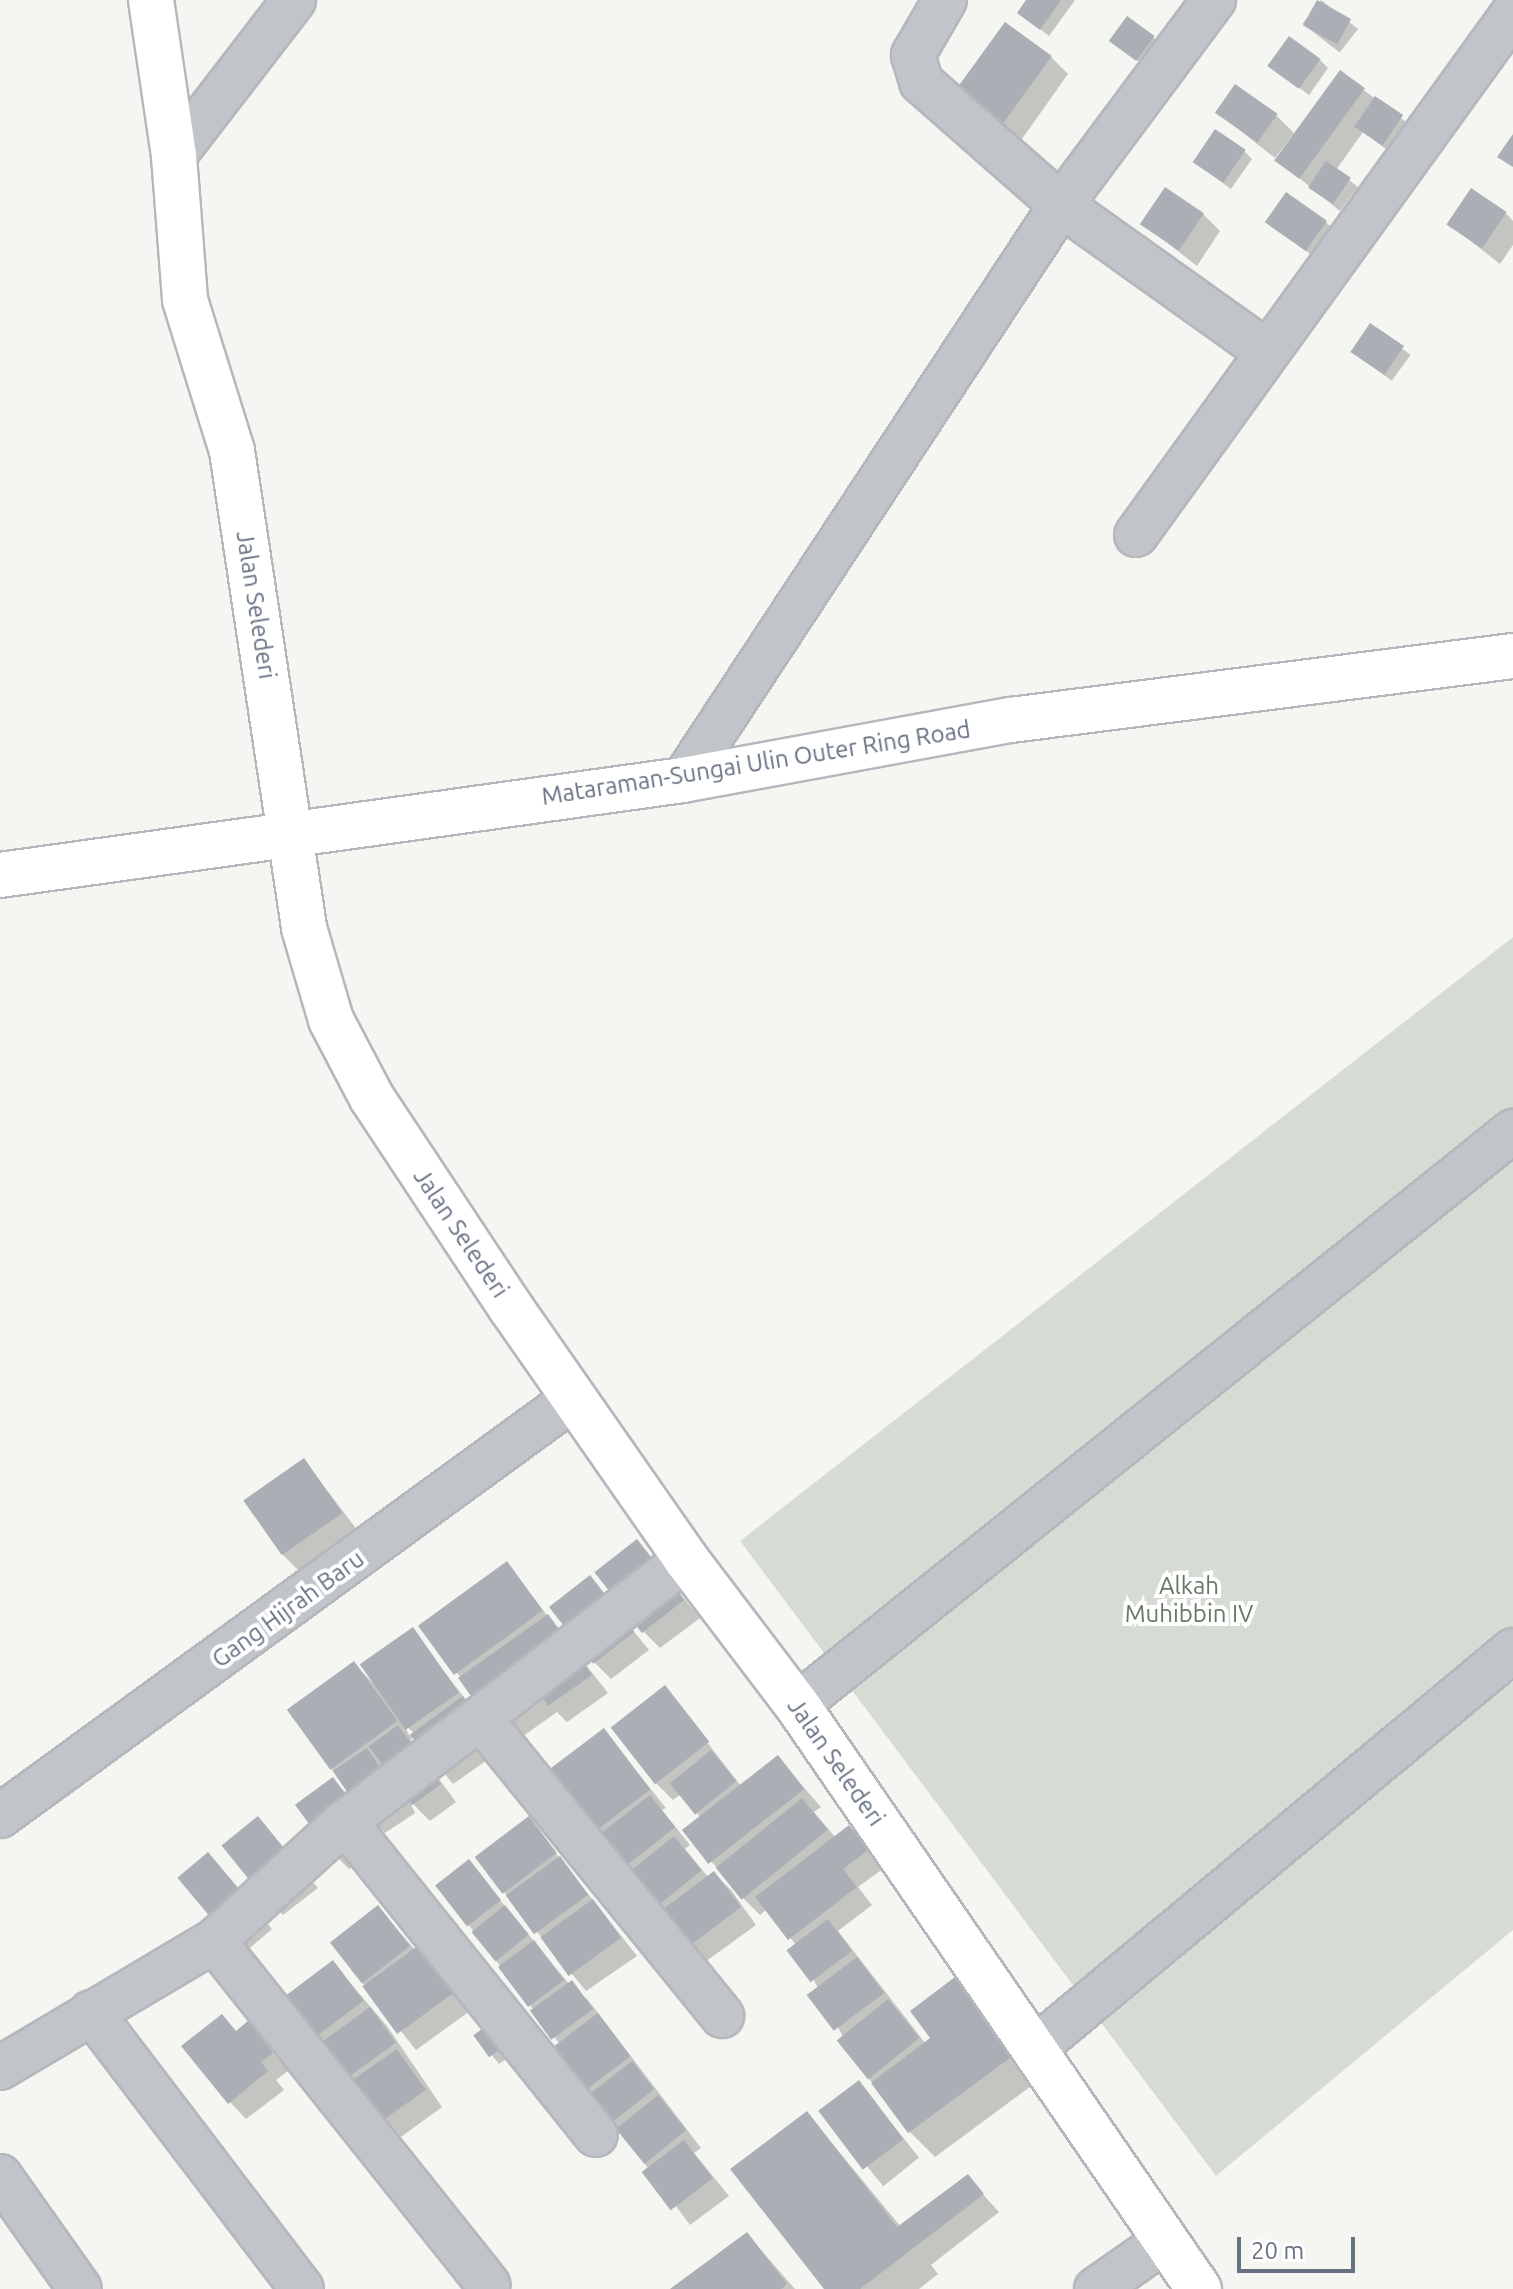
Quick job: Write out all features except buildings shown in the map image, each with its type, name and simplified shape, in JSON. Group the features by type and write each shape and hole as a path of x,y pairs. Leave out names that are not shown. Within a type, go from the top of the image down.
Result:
{"street":[{"name":"Jalan Selederi","path":"151,0 174,156 185,300 232,451 304,928 331,1020 372,1098 574,1398 686,1559 797,1705 1199,2289"},
{"path":"174,156 294,0"},
{"path":"945,0 913,55 921,82 1061,205 1266,351"},
{"path":"683,780 1061,205 1214,0"},
{"path":"1136,535 1513,13"},
{"name":"Mataraman-Sungai Ulin Outer Ring Road","path":"0,875 290,832 683,780 1011,720 1513,656"},
{"path":"797,1705 1513,1131"},
{"name":"Gang Hijrah Baru","path":"0,1816 574,1398"},
{"path":"0,2068 214,1941 345,1822 686,1559"},
{"path":"1035,2048 1513,1650"},
{"path":"480,1718 722,2016"},
{"path":"345,1822 596,2135"},
{"path":"214,1941 489,2285"},
{"path":"91,2012 302,2289"},
{"path":"0,2176 80,2289"},
{"path":"1096,2289 1165,2241"}],"green space":[{"name":"Alkah Muhibbin IV","path":"1513,937 1513,1930 1216,2176 740,1541"}]}
